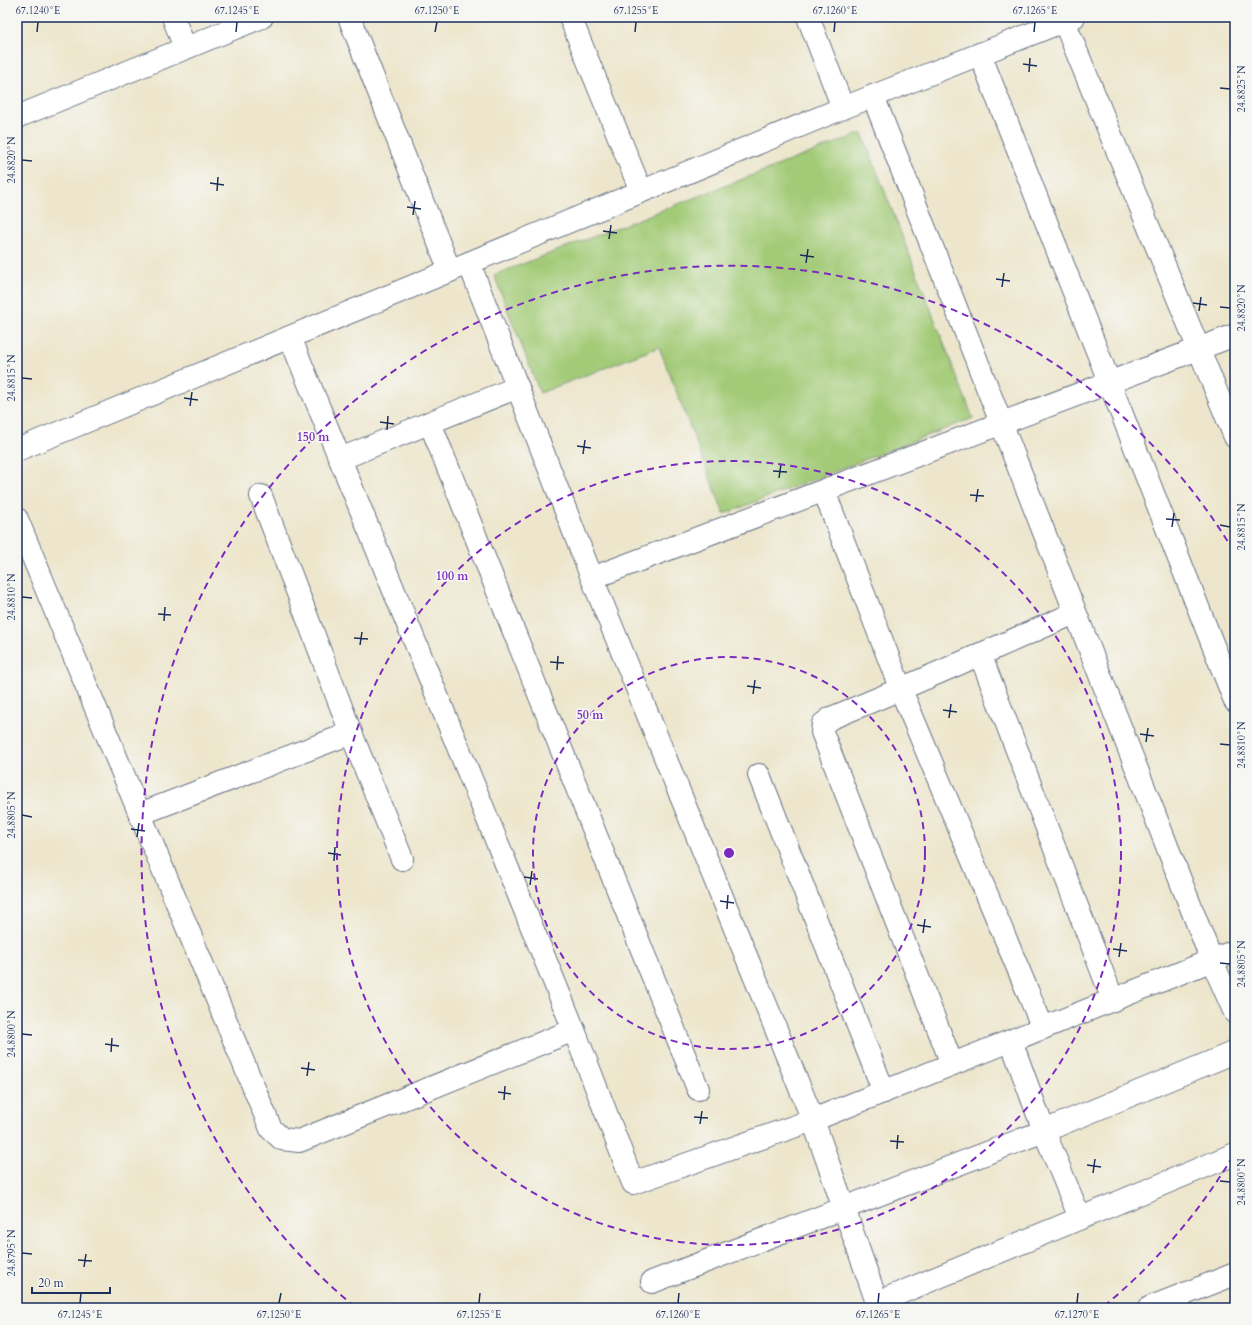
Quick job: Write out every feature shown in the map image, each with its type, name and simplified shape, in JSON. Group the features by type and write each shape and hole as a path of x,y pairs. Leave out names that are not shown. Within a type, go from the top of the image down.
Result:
{"lane":[{"path":"173,17 185,48"},
{"path":"17,117 262,17"},
{"path":"570,17 641,192"},
{"path":"808,17 843,108"},
{"path":"357,19 460,267 518,387 592,578 813,1120 878,1305 1080,1218 1235,1154"},
{"path":"17,450 843,108 1069,19 1235,437"},
{"path":"980,54 1235,701"},
{"path":"873,96 1212,961 1235,1013"},
{"path":"592,578 1235,335"},
{"path":"290,337 574,1030 633,1183 813,1120 1235,951"},
{"path":"340,459 518,387"},
{"path":"430,423 698,1089"},
{"path":"824,491 901,690 1043,1028"},
{"path":"261,496 351,734 402,859"},
{"path":"17,519 271,1129 282,1139 299,1141 574,1030"},
{"path":"952,1064 822,732 823,724 831,718 901,690 1075,613"},
{"path":"980,654 1113,1000"},
{"path":"140,814 351,734"},
{"path":"759,775 884,1092"},
{"path":"1011,1041 1044,1131 1080,1218"},
{"path":"652,1282 1044,1131 1235,1052"},
{"path":"1149,1308 1235,1274"}],"green space":[{"path":"862,133 973,418 724,514 659,347 540,393 494,275"}]}
